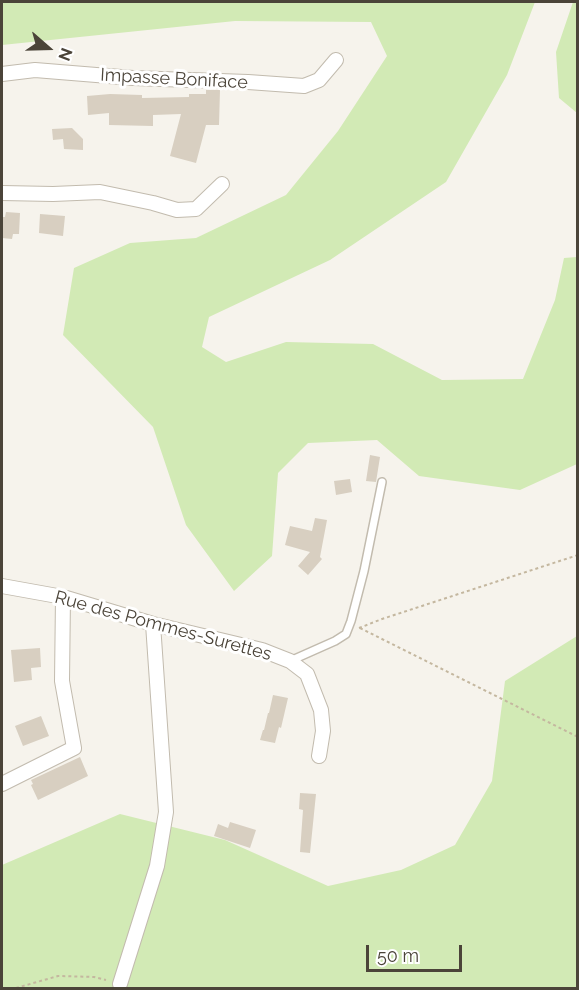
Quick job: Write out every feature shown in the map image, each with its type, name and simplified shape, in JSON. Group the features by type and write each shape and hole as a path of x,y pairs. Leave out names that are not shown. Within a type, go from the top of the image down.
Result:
{"street":[{"name":"Impasse Boniface","path":"2,74 34,70 133,78 304,86 319,80 336,60"},
{"path":"2,193 100,192 177,210 196,209 222,184"},
{"name":"Rue des Pommes-Surettes","path":"2,586 63,597 153,624 262,650 290,661 307,674 321,710 323,731 319,756"},
{"path":"2,784 74,748 62,681 63,597"},
{"path":"120,984 157,866 166,813 153,624"}],"lane":[{"path":"290,661 346,634 364,571 382,482"}],"path":[{"path":"346,634 382,619 578,555"},
{"path":"360,628 578,737"},
{"path":"15,988 58,976 94,977 120,984"}],"green space":[{"path":"2,2 535,2 507,75 446,182 330,260 209,317 202,347 226,362 286,342 373,344 442,380 523,379 555,300 564,258 577,257 577,464 520,490 419,476 377,440 308,443 278,473 272,556 234,591 186,525 153,427 63,335 74,268 130,243 196,238 286,195 338,131 387,56 371,22 235,21 2,45"},
{"path":"573,2 578,2 577,113 559,98 556,52"},
{"path":"577,636 577,988 2,988 2,865 120,814 225,840 328,886 401,870 455,845 492,781 505,681"}],"building":[{"path":"206,90 220,90 219,125 206,125 196,163 170,156 181,114 153,115 153,126 109,125 109,113 88,115 87,96 110,94 142,95 142,98 189,97 189,94 206,94"},
{"path":"72,128 83,139 83,150 64,149 63,139 53,140 52,129"},
{"path":"6,212 20,213 19,234 13,234 12,239 2,238 2,217 5,217"},
{"path":"40,214 65,216 63,236 39,233"},
{"path":"370,455 380,457 376,482 366,481"},
{"path":"350,479 352,492 336,495 334,481"},
{"path":"315,518 327,520 320,557 322,559 308,575 298,566 310,552 285,545 290,526 312,531"},
{"path":"40,648 41,667 31,668 32,680 14,682 11,650"},
{"path":"273,695 288,698 275,743 260,740"},
{"path":"41,716 49,736 23,746 15,726"},
{"path":"80,757 88,776 38,800 31,780"},
{"path":"300,793 316,794 310,853 300,852 303,810 299,809"},
{"path":"230,822 256,830 250,848 214,836 218,824 228,828"}]}
